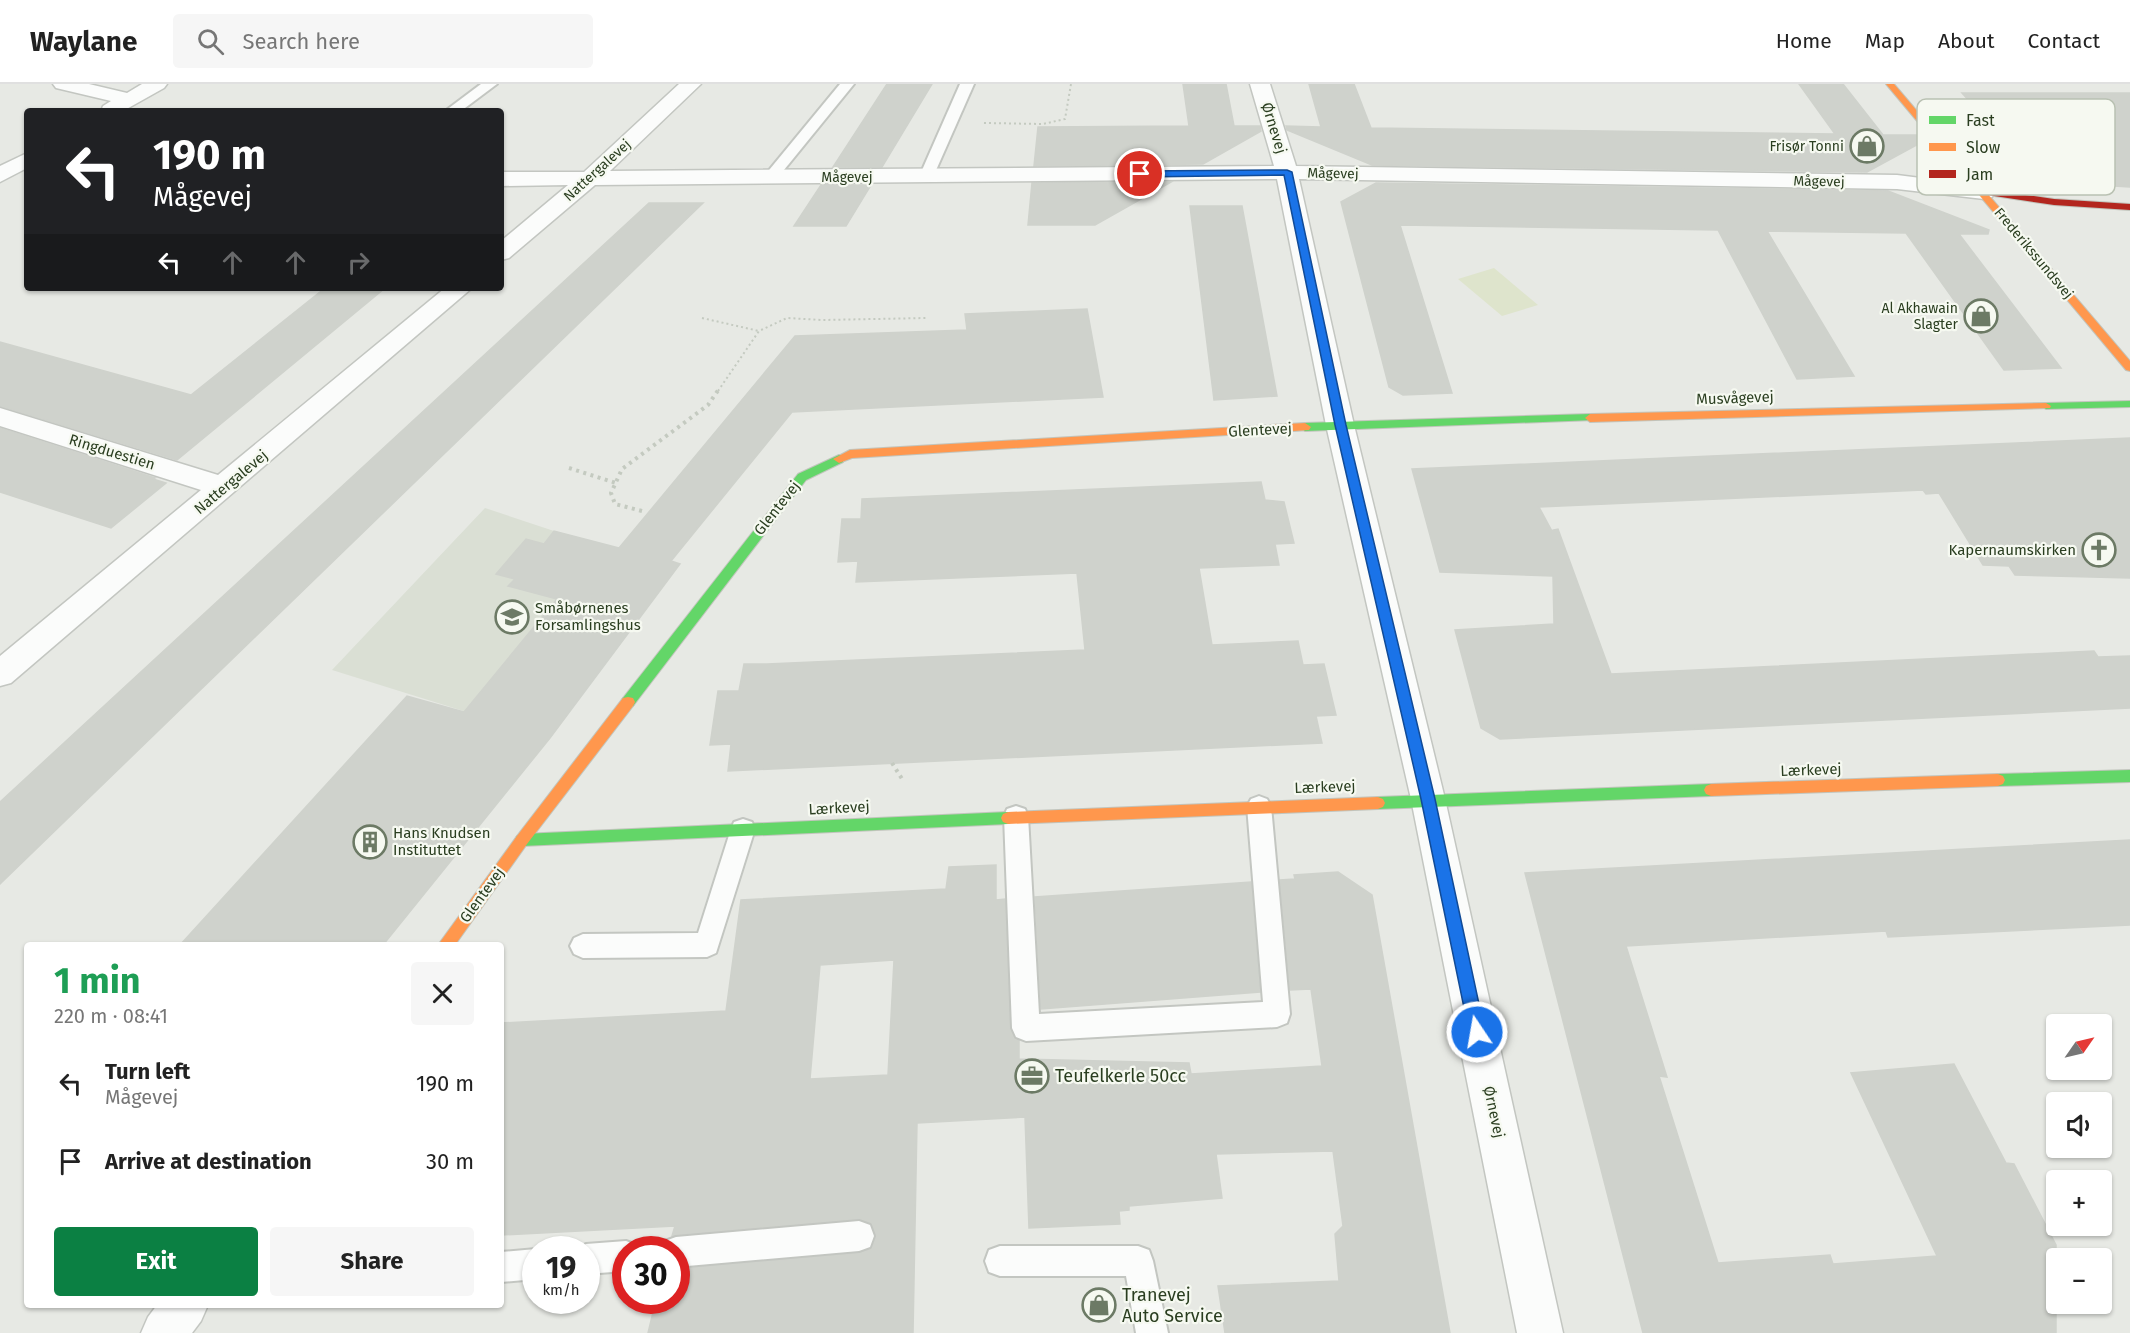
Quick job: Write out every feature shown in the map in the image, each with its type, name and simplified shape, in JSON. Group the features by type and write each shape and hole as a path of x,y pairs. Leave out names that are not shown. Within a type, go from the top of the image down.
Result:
{"street":[{"path":"63,84 128,99"},
{"path":"113,108 156,84"},
{"name":"Nattergalevej","path":"504,251 590,178 690,84"},
{"name":"Ørnevej","path":"1260,84 1287,172 1340,425 1428,799 1540,1333"},
{"name":"Frederikssundsvej","path":"1890,84 1917,115"},
{"path":"0,176 24,161"},
{"name":"Mågevej","path":"504,179 1287,172 1897,182 1917,184"},
{"path":"0,183 24,183"},
{"name":"Frederikssundsvej","path":"1986,195 2130,368"},
{"path":"2005,195 2054,202 2130,207"},
{"name":"Nattergalevej","path":"0,674 456,291"},
{"name":"Musvågevej","path":"1340,425 2130,404"},
{"name":"Ringduestien","path":"0,417 224,487"},
{"name":"Glentevej","path":"448,942 522,840 802,477 850,454 1340,425"},
{"name":"Lærkevej","path":"522,840 1428,799 2130,776"},
{"path":"164,1333 183,1308"}],"lane":[{"path":"456,108 490,84"},
{"path":"770,177 847,84"},
{"path":"926,177 967,84"},
{"path":"1016,816 1026,1028 1277,1014 1259,806"},
{"path":"583,946 707,945 743,829"},
{"path":"690,1251 859,1236"},
{"path":"1000,1261 1138,1261 1152,1333"},
{"path":"504,1267 522,1265"}],"path":[{"path":"950,123 1043,124 1065,119 1071,84"},
{"path":"702,318 759,331"},
{"path":"642,511 615,504 611,493 622,469 708,405 759,331 787,318 822,321 926,318"},
{"path":"569,468 616,483"}],"shaded area":[{"name":"Småbørnenes Forsamlingshus","path":"485,508 554,531 680,564 550,738 332,670"}],"green space":[{"path":"1494,268 1538,305 1502,316 1458,279"}],"building":[{"path":"887,84 932,84 882,167 833,167"},
{"path":"1183,84 1226,84 1234,126 1260,126 1261,131 1203,164 1034,166 1038,127 1189,126"},
{"path":"1309,84 1354,84 1371,128 1835,134 1799,84 1843,84 1883,135 1917,135 1917,145 1867,172 1372,165 1287,130 1286,126 1321,127"},
{"path":"1962,93 2130,93 2130,187 2115,186 2115,99 1967,99"},
{"path":"1171,182 1095,225 1028,225 1032,183"},
{"path":"1376,183 1888,191 1989,230 1988,234 1959,234 2061,368 2004,370 1906,233 1767,231 1854,376 1797,379 1718,230 1400,225 1452,393 1403,395 1389,387 1341,202"},
{"path":"821,185 871,185 846,226 794,226"},
{"path":"649,203 703,203 0,884 0,802"},
{"path":"1190,206 1242,206 1277,396 1214,400"},
{"path":"321,291 381,291 177,460 0,406 0,342 191,395"},
{"path":"1087,309 1103,397 792,412 671,561 680,564 550,738 385,942 183,942 407,696 464,712 557,599 508,586 515,579 496,574 526,539 544,544 554,531 619,548 795,336 967,330 965,314"},
{"path":"0,428 166,483 111,528 0,492"},
{"path":"2130,438 2130,578 2015,575 2009,566 1983,565 1939,493 1926,494 1923,490 1539,507 1553,533 1553,530 1558,529 1611,674 2094,651 2098,657 2130,656 2130,708 1500,739 1481,728 1455,630 1554,624 1553,576 1440,572 1412,469"},
{"path":"1261,482 1265,500 1284,502 1294,543 1275,544 1279,565 1199,568 1212,645 1298,641 1303,665 1324,664 1336,715 1316,716 1322,743 728,771 731,744 710,745 718,691 739,691 744,664 1085,650 1077,573 856,582 858,561 838,562 842,519 861,519 862,499"},
{"path":"2130,840 2130,925 1888,937 1886,931 1626,946 1667,1077 1659,1076 1718,1263 1830,1255 1833,1264 1937,1256 1851,1073 1954,1064 2006,1163 2014,1164 2046,1226 2046,1236 2051,1236 2056,1245 2056,1248 2046,1248 2046,1314 2056,1314 2056,1333 1643,1333 1525,873"},
{"path":"996,865 996,900 1005,899 1010,1028 1014,1038 1019,1040 1019,1059 1189,1063 1191,1074 1322,1066 1311,989 1290,990 1280,880 1295,879 1294,875 1338,872 1372,895 1450,1333 1225,1333 1218,1286 1339,1281 1335,1234 1343,1226 1333,1151 1216,1154 1222,1198 1129,1206 1129,1210 1119,1211 1120,1224 1029,1228 1025,1117 917,1123 913,1333 648,1333 653,1314 690,1314 690,1268 860,1253 872,1248 876,1237 872,1224 860,1219 672,1236 675,1226 504,1235 504,1023 726,1011 741,900 946,889 949,867","holes":["894,960 888,1075 810,1079 820,965"]},
{"path":"1251,882 1260,992 1041,1009 1035,897"}],"traffic: fast":[{"path":"2046,406 2130,404"},
{"path":"1305,427 1590,418"},
{"path":"628,702 802,477 839,459"},
{"path":"1998,780 2130,776"},
{"path":"1378,803 1711,790"},
{"path":"522,840 1008,818"}],"traffic: slow":[{"path":"1890,84 1917,116"},
{"path":"1984,195 2130,368"},
{"path":"1590,418 2046,406"},
{"path":"839,459 850,454 1305,427"},
{"path":"448,942 522,840 628,702"},
{"path":"1711,790 1998,780"},
{"path":"1008,818 1378,803"}],"traffic: jam":[{"path":"2005,195 2054,202 2130,207"}],"place":[{"name":"Frisør Tonni","path":"1867,146"},
{"name":"Al Akhawain Slagter","path":"1981,316"},
{"name":"Kapernaumskirken","path":"2099,550"},
{"name":"Småbørnenes Forsamlingshus","path":"512,617"},
{"name":"Hans Knudsen Instituttet","path":"370,842"},
{"name":"Teufelkerle 50cc","path":"1032,1076"},
{"name":"Tranevej Auto Service","path":"1099,1305"}],"route":[{"path":"1140,174 1287,172 1340,425 1428,799 1477,1032"}]}
